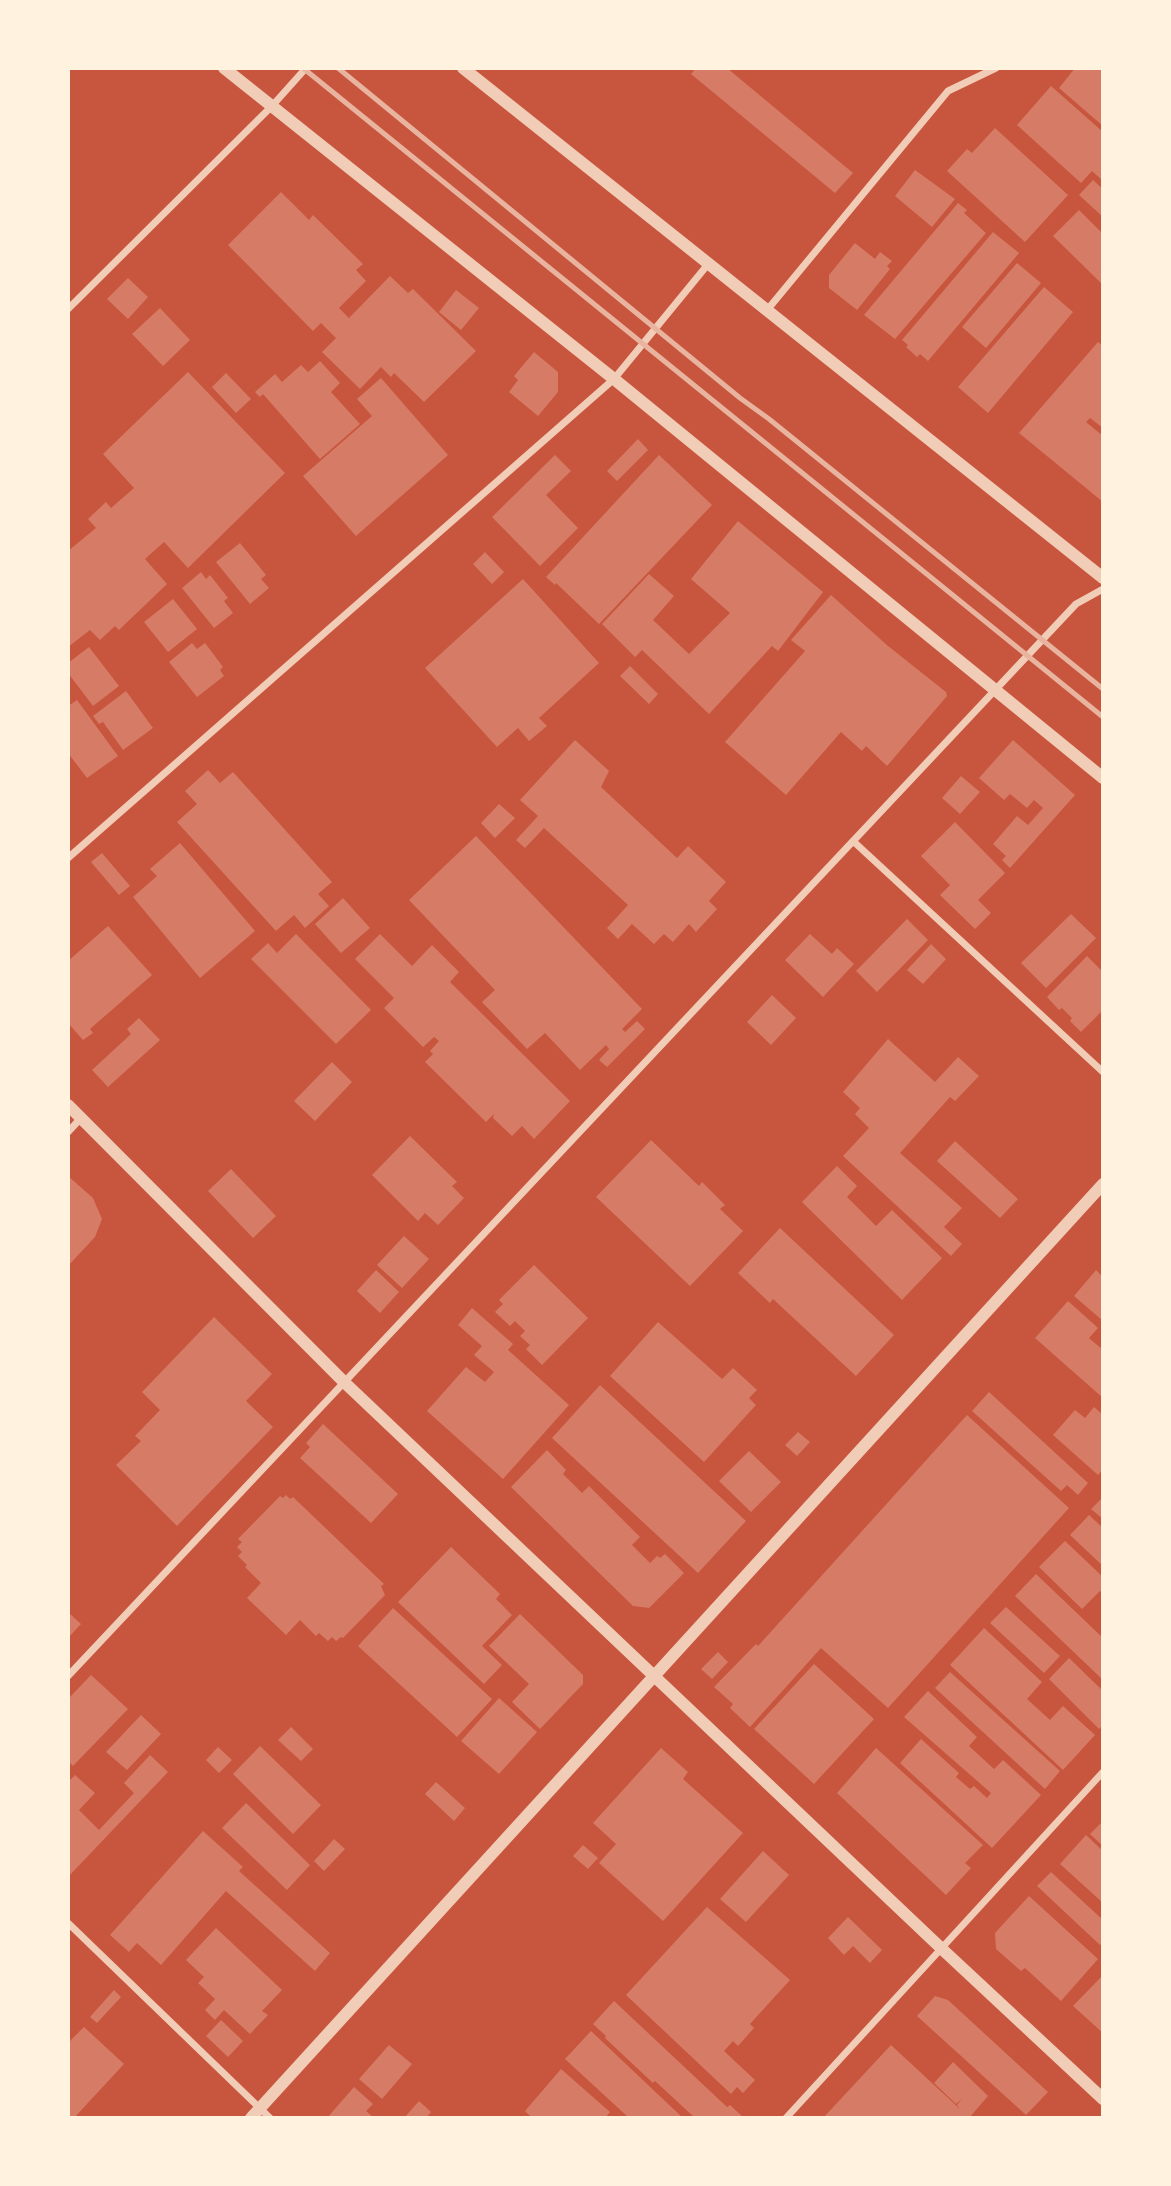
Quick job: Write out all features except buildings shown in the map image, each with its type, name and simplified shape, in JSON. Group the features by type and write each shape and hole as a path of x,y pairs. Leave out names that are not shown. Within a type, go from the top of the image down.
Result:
{"street":[{"path":"224,68 614,379 1103,778"},
{"path":"68,309 272,106 306,68"},
{"path":"463,68 1103,578"},
{"path":"768,309 948,90 996,68"},
{"path":"68,858 614,379 709,263"},
{"path":"68,295 76,302"},
{"path":"68,1676 1076,604 1103,589"},
{"path":"853,841 1103,1072"},
{"path":"68,1105 344,1382 1103,2099"},
{"path":"68,1132 81,1118"},
{"path":"255,2113 1103,1184"},
{"path":"786,2118 1103,1772"},
{"path":"68,1923 255,2113 270,2118"}],"railway":[{"path":"303,68 1103,717"},
{"path":"338,68 740,398 1103,689"}]}
